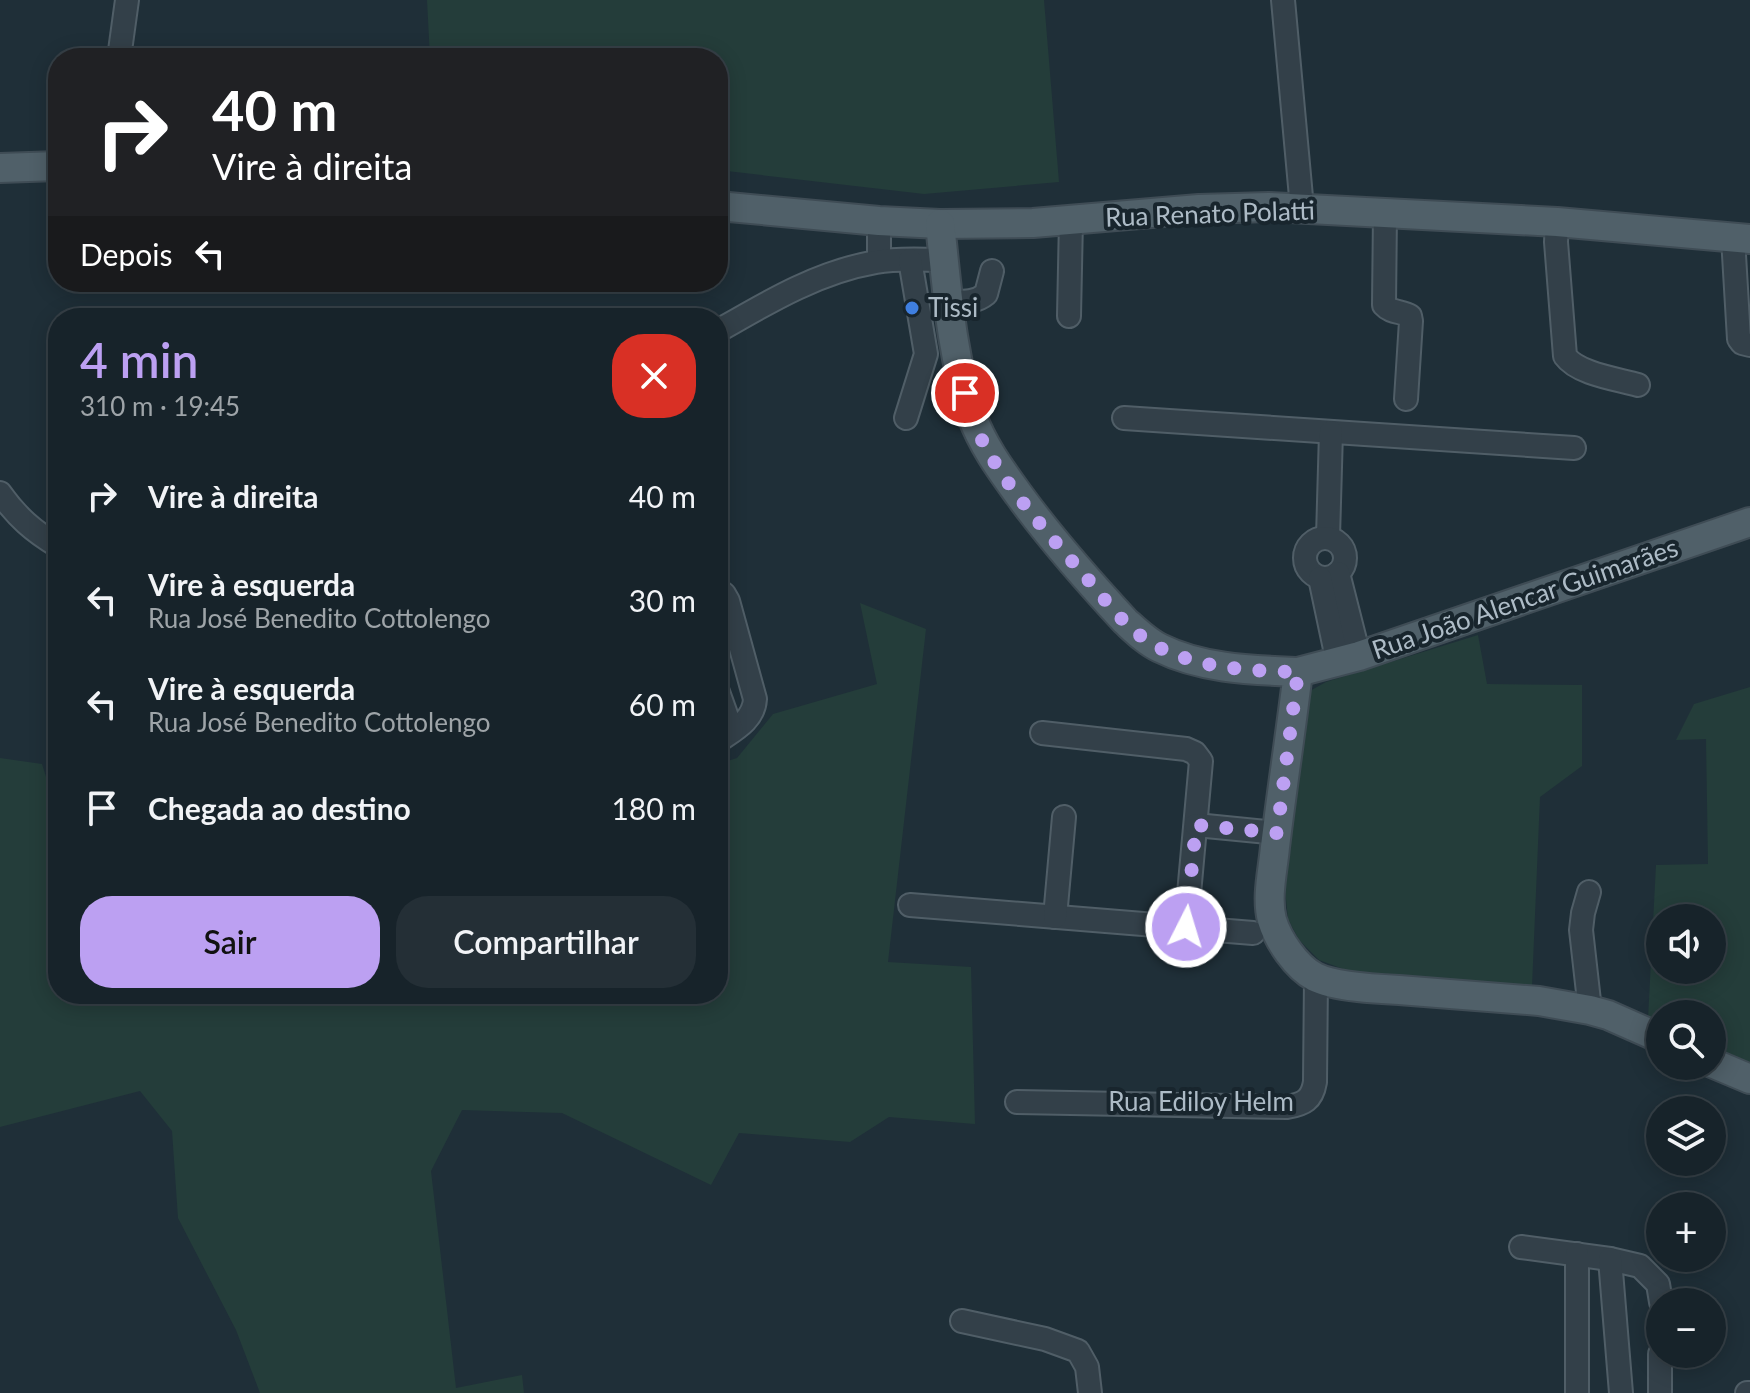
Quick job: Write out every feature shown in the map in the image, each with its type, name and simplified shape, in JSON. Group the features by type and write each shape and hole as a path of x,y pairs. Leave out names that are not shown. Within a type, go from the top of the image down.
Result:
{"main road":[{"path":"0,168 48,166"},
{"name":"Rua Renato Polatti","path":"728,207 940,224 1033,223 1199,209 1302,208 1557,222 1742,238"},
{"name":"Rua João Alencar Guimarães","path":"940,224 949,302 965,393 986,447 1034,516 1125,621 1158,647 1180,656 1240,668 1298,672 1348,660 1750,522"},
{"path":"1298,672 1270,892 1272,920 1289,952 1304,969 1316,978 1354,986 1539,1001 1590,1010 1646,1031"},
{"path":"1726,1069 1750,1079"}],"street":[{"path":"120,48 127,0"},
{"path":"1283,0 1302,208"},
{"path":"1385,213 1384,305 1387,309 1404,312 1411,321 1406,399"},
{"path":"1069,316 1071,220"},
{"path":"879,221 879,261"},
{"path":"1557,222 1565,356 1582,370 1638,385"},
{"path":"1742,238 1739,339 1750,345"},
{"path":"906,418 926,354 910,260"},
{"path":"728,325 783,294 850,267 879,261 944,260"},
{"path":"949,302 970,302 981,298 986,294 992,271"},
{"path":"926,354 957,354"},
{"path":"1124,418 1574,448"},
{"path":"1328,537 1331,432"},
{"path":"0,493 15,514 48,540"},
{"path":"1321,537 1336,540 1345,552 1343,567 1329,576 1307,568 1304,561 1308,546 1321,537"},
{"path":"1329,576 1348,660"},
{"path":"728,601 755,699 752,715 728,734"},
{"path":"1042,733 1186,749 1195,753 1201,761 1186,927"},
{"path":"1055,917 1064,817"},
{"path":"1196,825 1277,833"},
{"path":"1589,892 1581,930 1590,1010"},
{"path":"910,905 1253,933"},
{"name":"Rua Ediloy Helm","path":"1017,1102 1299,1105 1308,1101 1314,1093 1316,978"},
{"path":"1521,1247 1640,1266 1660,1288"},
{"path":"1577,1254 1577,1393"},
{"path":"1610,1259 1621,1393"},
{"path":"962,1321 1045,1339 1078,1351 1087,1367 1090,1393"},
{"path":"1660,1368 1660,1393"}],"green space":[{"path":"427,0 1044,0 1059,182 924,194 728,171 728,48 429,48"},
{"path":"860,603 926,629 888,962 971,967 975,1124 889,1117 850,1142 739,1133 711,1185 562,1113 462,1110 431,1171 456,1388 522,1375 524,1393 260,1393 236,1330 178,1218 172,1131 140,1091 0,1127 0,758 42,764 48,783 48,1004 728,1004 728,761 737,758 773,714 877,684"},
{"path":"1478,635 1487,684 1582,685 1582,766 1540,797 1532,986 1351,972 1319,960 1299,940 1288,919 1285,889 1308,692 1326,682"},
{"path":"1750,687 1750,1064 1726,1054 1726,1000 1649,1000 1650,984 1726,984 1726,904 1654,904 1656,865 1708,864 1706,739 1676,740 1694,704"}],"place":[{"name":"Tissi","path":"912,308"}],"route":[{"path":"965,393 986,447 1034,516 1141,636 1158,647 1204,663 1298,672 1277,833 1196,825 1186,927"}]}
